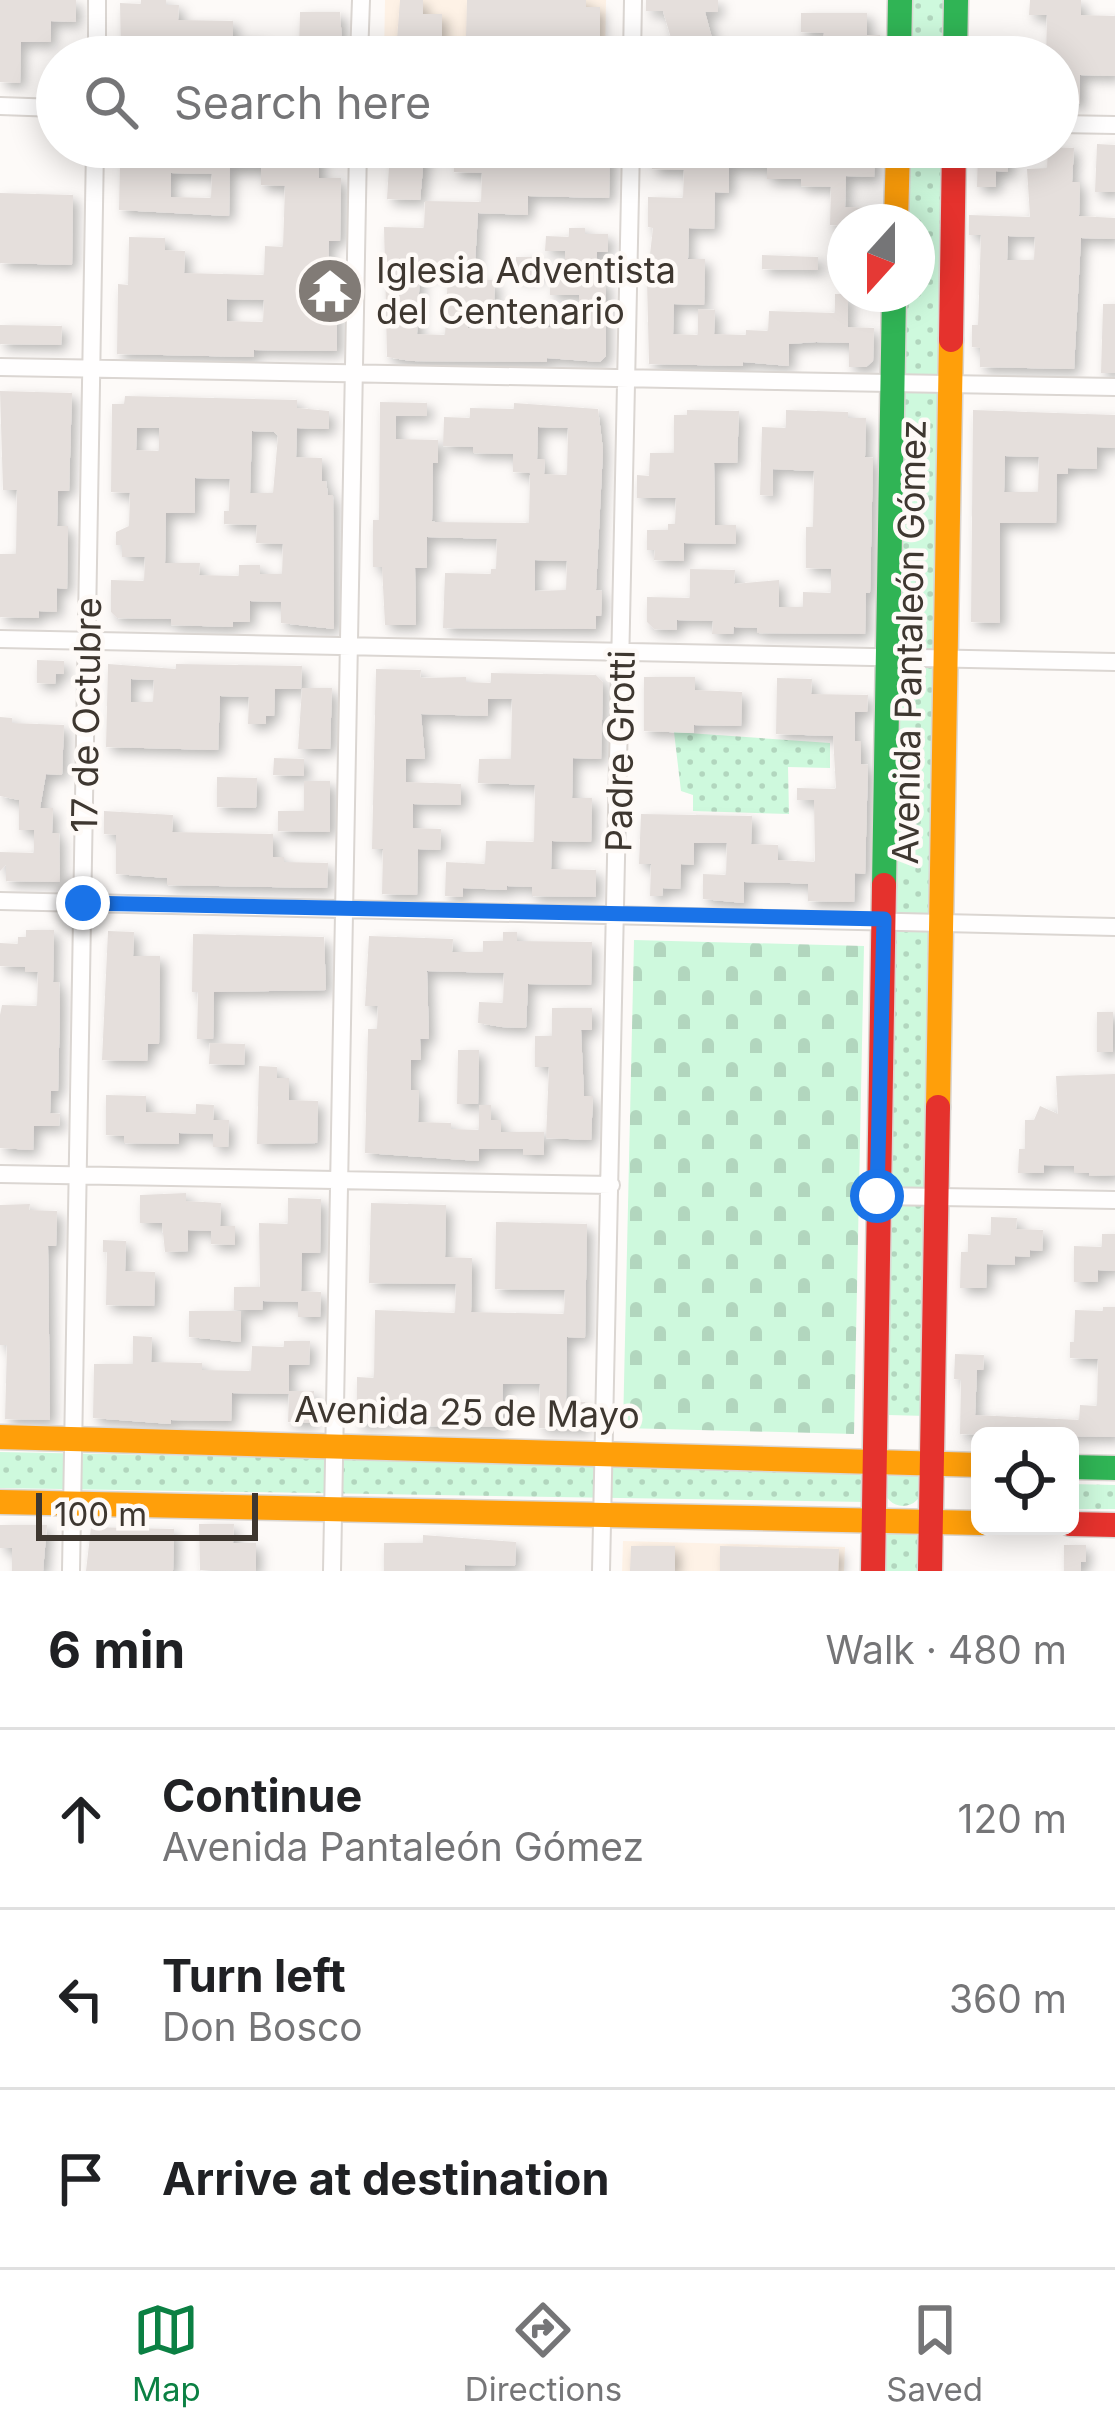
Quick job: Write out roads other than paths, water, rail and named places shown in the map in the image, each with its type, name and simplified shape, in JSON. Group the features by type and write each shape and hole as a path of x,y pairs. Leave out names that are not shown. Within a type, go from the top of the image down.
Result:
{"main road":[{"path":"899,36 900,0"},
{"path":"955,36 956,0"},
{"path":"896,204 897,168"},
{"name":"Avenida Pantaleón Gómez","path":"930,1571 954,168"},
{"name":"Avenida Pantaleón Gómez","path":"872,1571 893,312"},
{"name":"Avenida 25 de Mayo","path":"0,1437 971,1465"},
{"path":"1079,1467 1115,1468"},
{"path":"0,1502 971,1523"},
{"path":"1079,1524 1115,1525"}],"street":[{"path":"97,36 98,0"},
{"path":"360,36 361,0"},
{"path":"632,36 633,0"},
{"path":"0,106 36,107"},
{"path":"1079,124 1115,125"},
{"name":"17 de Octubre","path":"71,1571 95,168"},
{"path":"332,1571 358,168"},
{"name":"Padre Grotti","path":"601,1571 631,168"},
{"path":"0,367 1115,387"},
{"path":"0,639 1115,662"},
{"path":"0,902 1115,927"},
{"path":"0,1174 611,1185"},
{"path":"877,1196 1115,1200"}],"place":[{"name":"Iglesia Adventista del Centenario","path":"330,291"}]}
